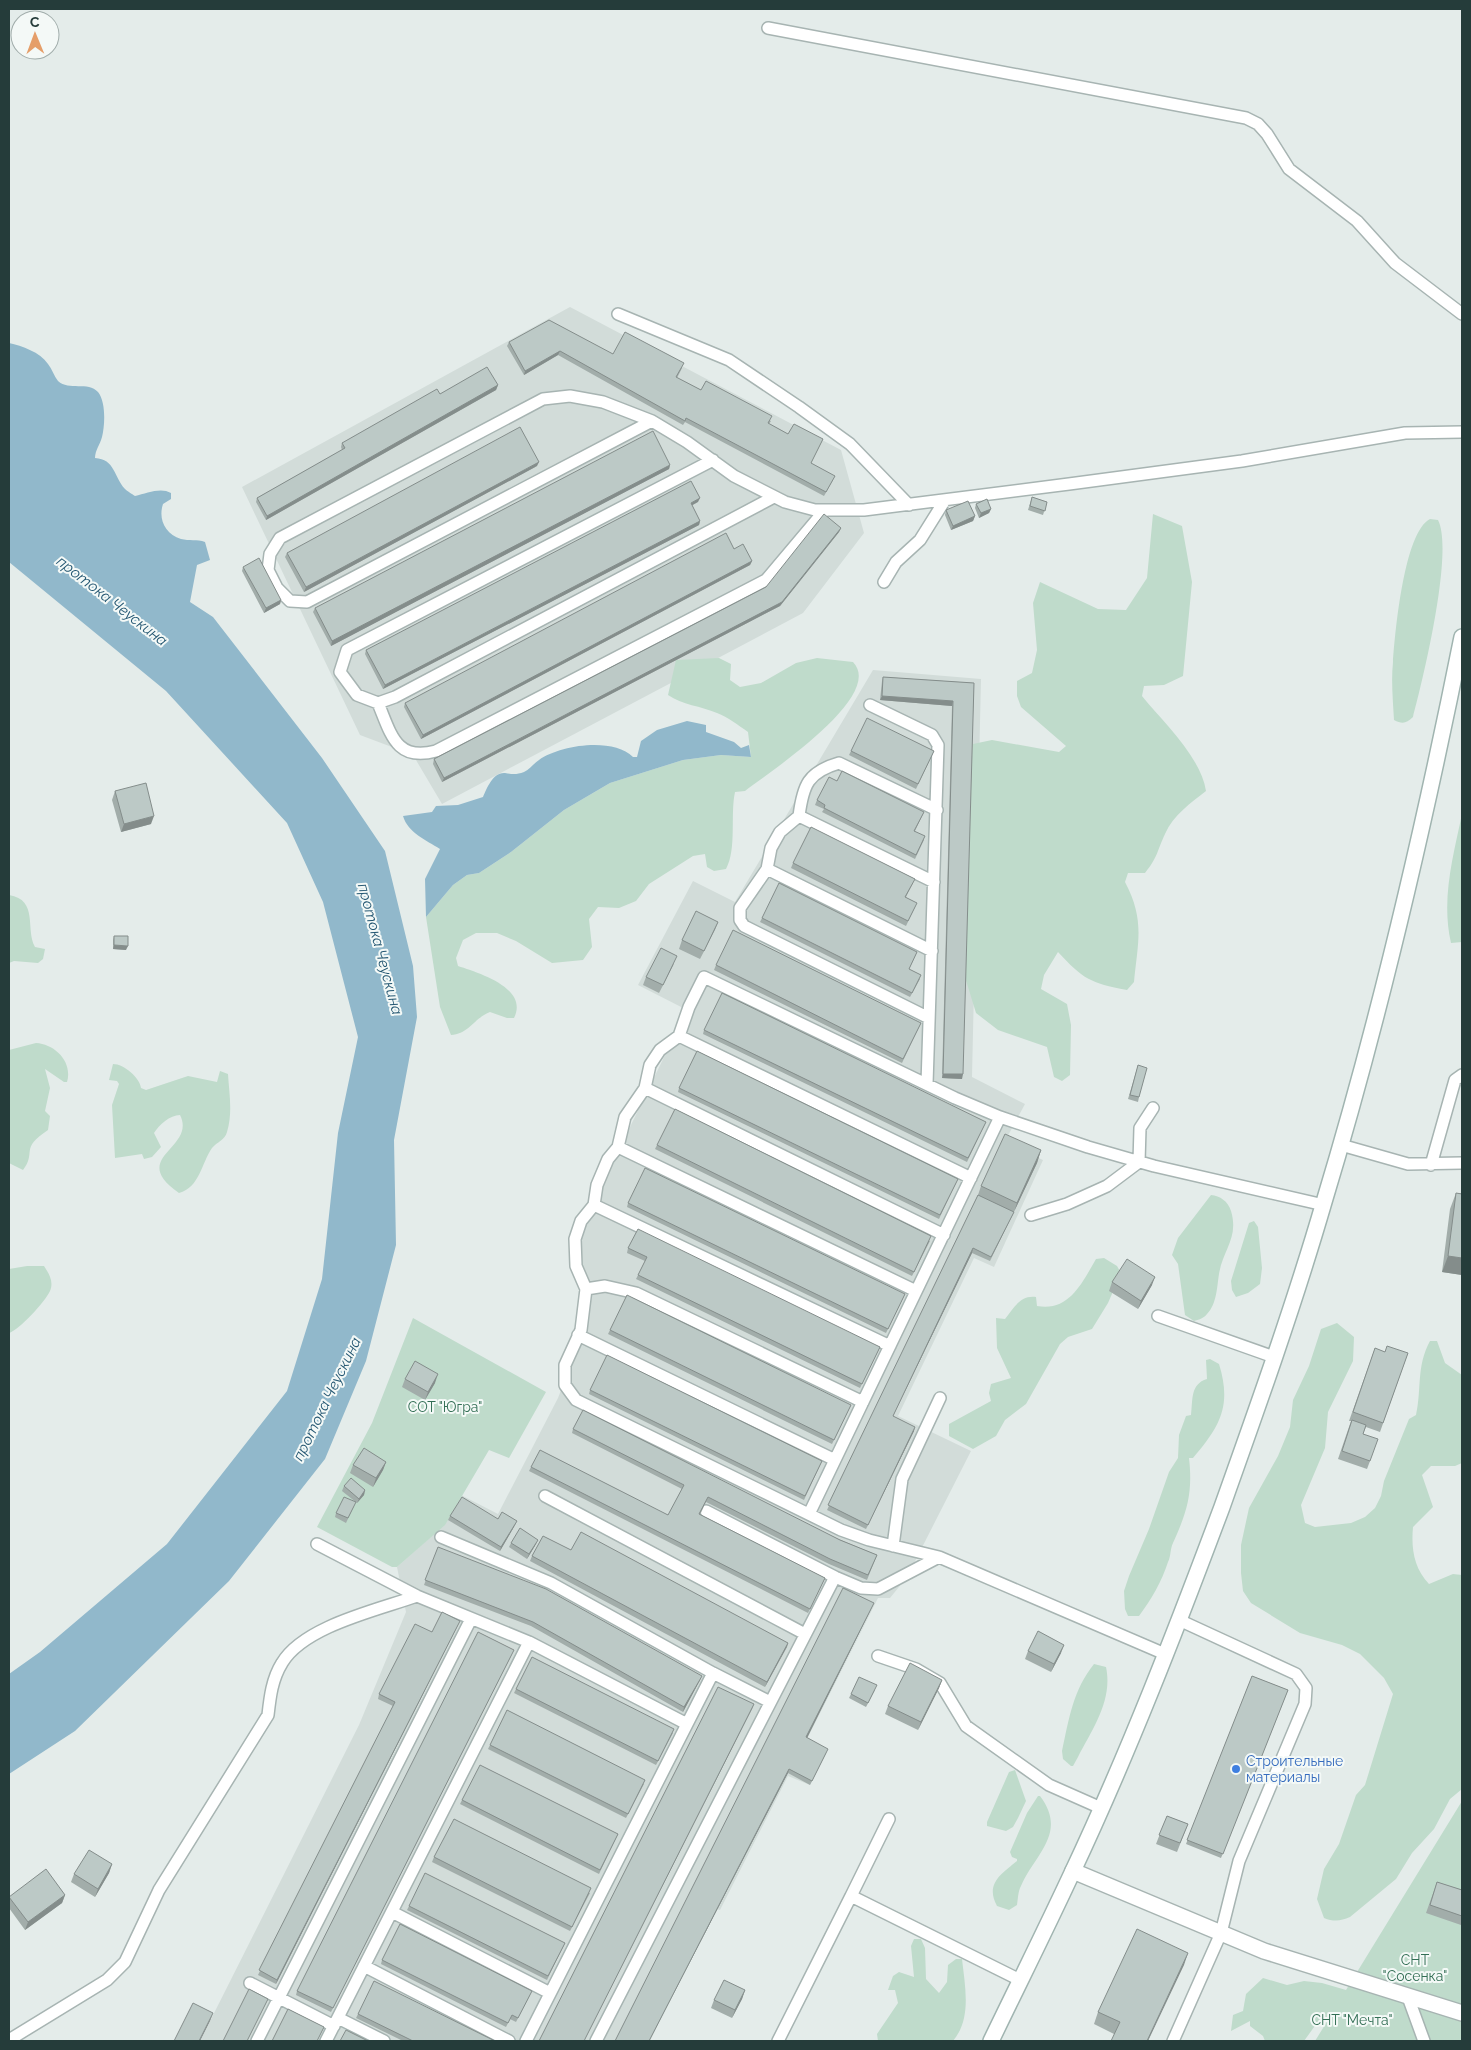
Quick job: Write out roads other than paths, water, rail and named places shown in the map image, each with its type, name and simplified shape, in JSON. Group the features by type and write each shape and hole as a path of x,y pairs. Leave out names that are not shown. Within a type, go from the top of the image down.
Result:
{"main road":[{"path":"991,2041 1073,1871 1165,1654 1242,1450 1274,1357 1324,1205 1341,1145 1420,834 1462,637"},
{"path":"1073,1871 1264,1951 1462,2013"}],"lane":[{"path":"768,28 1246,118 1258,124 1268,134 1288,168 1357,221 1395,263 1462,314"},
{"path":"618,314 698,346 737,365 850,444 909,505"},
{"path":"652,421 306,602 290,600 277,588 268,570 270,554 280,538 543,399 570,396 603,402 652,421 687,442 734,476 774,497 807,508 825,510 864,510 909,505 1242,461 1405,433 1462,432"},
{"path":"713,460 347,650 340,672 358,695 378,703 394,697 774,497"},
{"path":"884,582 896,562 920,540 945,500"},
{"path":"378,703 393,738 406,752 423,755 436,751 766,580 779,568 825,510"},
{"path":"870,705 932,735 938,745 927,1084"},
{"path":"929,1018 744,926 740,920 740,908 767,869 771,848 780,832 799,816 802,795 810,778 822,768 839,764 937,810"},
{"path":"799,816 934,882"},
{"path":"767,869 932,951"},
{"path":"1165,1654 939,1557 892,1546 848,1532 576,1400 565,1386 565,1365 578,1335 586,1289 576,1266 574,1239 581,1221 594,1205 597,1185 608,1158 618,1147 625,1117 645,1088 650,1065 660,1050 679,1036 688,1008 704,977 1000,1117 1139,1162 1324,1205"},
{"path":"679,1036 971,1178"},
{"path":"1431,1165 1455,1080 1462,1075"},
{"path":"645,1088 944,1235"},
{"path":"1139,1162 1140,1128 1153,1108"},
{"path":"809,1514 1000,1117"},
{"path":"1341,1145 1408,1164 1431,1165 1462,1162"},
{"path":"618,1147 916,1291"},
{"path":"1031,1215 1067,1204 1107,1186 1139,1162"},
{"path":"594,1205 890,1346"},
{"path":"586,1289 605,1286 636,1293 863,1402"},
{"path":"1158,1316 1274,1357"},
{"path":"578,1335 835,1460"},
{"path":"892,1546 902,1479 940,1398"},
{"path":"545,1496 806,1634"},
{"path":"706,1512 835,1577 861,1588 878,1589 939,1557"},
{"path":"441,1537 551,1583 713,1673 770,1702"},
{"path":"317,1544 417,1596 529,1642 687,1724"},
{"path":"596,2041 835,1577"},
{"path":"9,2040 107,1980 125,1962 159,1890 268,1715 271,1687 282,1663 299,1643 333,1626 417,1596"},
{"path":"257,2041 471,1618"},
{"path":"1173,2041 1221,1933 1239,1861 1305,1704 1306,1688 1296,1674 1179,1620"},
{"path":"326,2041 529,1642"},
{"path":"878,1656 916,1669 940,1683 966,1726 1049,1785 1101,1808"},
{"path":"526,2041 713,1673"},
{"path":"778,2041 889,1819"},
{"path":"851,1896 1020,1980"},
{"path":"392,1912 550,1993"},
{"path":"364,1966 509,2041"},
{"path":"250,1983 336,2022 384,2041"},
{"path":"1408,1997 1424,2041"}],"water":[{"name":"протока Чеускина","path":"9,343 25,348 40,356 62,384 89,387 98,392 104,407 104,426 95,458 107,462 125,489 135,496 158,491 171,493 171,499 163,504 161,515 167,530 175,537 181,539 205,542 210,560 197,565 190,602 213,617 322,758 385,851 413,966 417,1017 394,1140 396,1245 366,1361 325,1459 229,1581 75,1731 9,1774 9,1674 40,1652 167,1544 287,1391 322,1279 338,1133 358,1037 323,902 287,823 166,691 9,562"},
{"path":"687,721 706,725 706,732 734,742 741,748 749,745 751,757 721,755 683,760 610,783 564,810 511,852 479,873 467,875 453,885 426,917 425,879 440,849 413,832 403,816 432,812 436,806 458,805 483,797 491,781 497,775 501,773 516,774 524,772 539,760 560,750 586,745 600,745 613,747 633,757 637,757 641,741 657,730"}],"place":[{"name":"Строительные материалы","path":"1236,1769"}],"park label":[{"name":"СОТ \"Югра\"","path":"445,1407"},
{"name":"СНТ \"Сосенка\"","path":"1415,1968"},
{"name":"СНТ \"Мечта\"","path":"1352,2020"}]}
